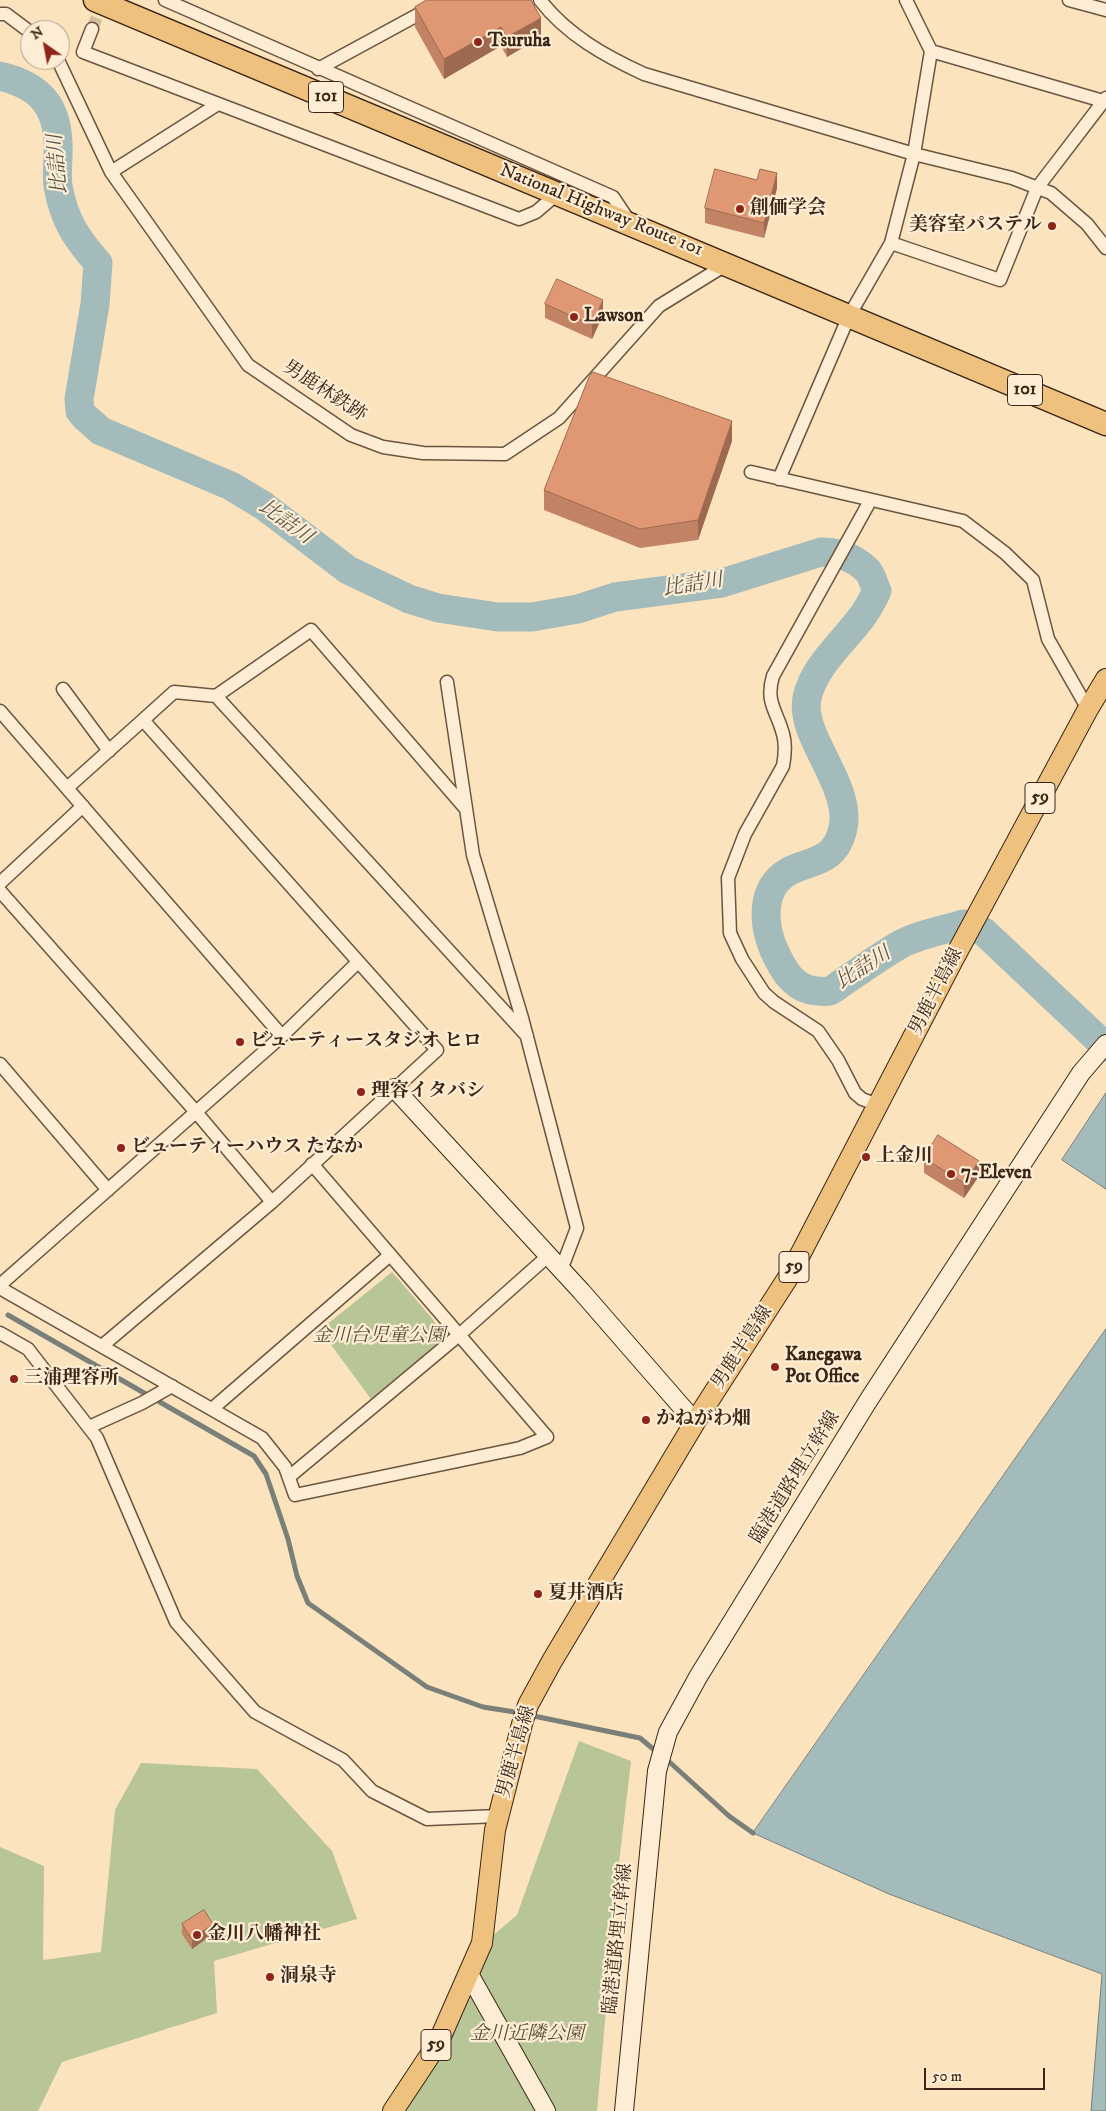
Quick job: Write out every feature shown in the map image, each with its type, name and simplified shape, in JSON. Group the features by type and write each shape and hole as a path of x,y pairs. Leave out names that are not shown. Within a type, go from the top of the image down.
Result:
{"highway":[{"name":"National Highway Route 101","path":"95,0 1106,424"}],"main road":[{"name":"男鹿半島線","path":"393,2111 438,2043 482,1943 495,1830 525,1714 552,1661 695,1422 789,1276 953,960 1106,679"}],"street":[{"path":"165,0 318,69 613,197 632,225"},
{"path":"318,69 446,0"},
{"path":"540,0 550,13 581,40 644,74 914,154 985,170 1051,193 1087,224 1106,248"},
{"path":"779,479 850,316 891,243 914,154 931,51 906,0"},
{"path":"1069,0 1106,10"},
{"path":"0,14 6,14 20,24"},
{"path":"92,29 83,52 519,219 536,212 557,194"},
{"path":"891,243 1000,280 1037,188 1105,100 931,51"},
{"name":"男鹿林鉄跡","path":"63,70 112,172 248,365 351,435 383,447 423,453 505,454 559,418 659,306 727,264"},
{"path":"112,172 218,104"},
{"path":"751,472 963,521 1023,569 1033,580 1048,639 1088,709"},
{"path":"870,501 838,562 773,676 769,688 769,699 784,736 785,753 783,766 745,834 728,878 730,933 742,959 764,993 818,1030 838,1060 855,1093 862,1099 878,1105"},
{"path":"67,788 174,692 216,696 311,630 466,809"},
{"path":"447,682 473,855 527,1036 576,1228 561,1270"},
{"path":"63,689 109,751"},
{"path":"216,696 527,1036"},
{"path":"0,711 282,1036"},
{"path":"102,1346 272,1202 436,1050 142,720"},
{"path":"0,883 83,806"},
{"path":"0,891 196,1112 272,1202"},
{"path":"312,1164 547,1437 520,1448 295,1495 285,1467 262,1438 0,1286 282,1036 358,962"},
{"name":"臨港道路埋立幹線","path":"624,2111 657,1771 668,1732 698,1677 868,1401 1082,1073 1106,1044"},
{"path":"0,1064 108,1190"},
{"path":"394,1088 561,1270 695,1422"},
{"path":"212,1409 390,1255"},
{"path":"289,1477 459,1335 548,1256"},
{"path":"0,1333 28,1349 97,1438 176,1622 255,1712 344,1760 372,1791 427,1819 498,1816"},
{"path":"89,1427 142,1403 172,1386"},
{"path":"469,1974 546,2111"}],"green space":[{"name":"金川台児童公園","path":"392,1272 431,1317 445,1337 371,1399 320,1330"},
{"name":"金川近隣公園","path":"579,1741 631,1761 619,1863 597,2111 395,2111 484,1943 517,1915"},
{"path":"141,1763 257,1769 332,1851 357,1919 214,1961 217,2013 62,2062 38,2111 0,2111 0,1847 44,1866 43,1960 101,1952 115,1810"}],"water":[{"path":"1106,1093 1106,1189 1062,1160"},
{"path":"1106,1329 1106,2111 1091,2111 1102,1974 889,1894 753,1833"}],"building":[{"name":"Tsuruha","path":"427,0 531,0 541,18 507,37 501,27 444,59 415,7"},
{"name":"創価学会","path":"715,169 757,180 760,169 777,173 764,223 705,208"},
{"path":"557,279 603,300 592,325 545,304"},
{"path":"593,372 732,421 698,520 640,529 544,490 589,377"},
{"path":"938,1135 979,1161 964,1183 924,1158"},
{"path":"204,1910 213,1924 192,1939 182,1924"}],"waterway":[{"name":"比詰川","path":"0,76 25,85 35,91 49,107 57,130 57,181 67,219 77,237 98,263 95,304 79,399 80,411 101,431 231,486 264,506 348,570 409,599 438,608 498,617 532,617 578,609 615,597 722,583 821,552 845,556 866,569 877,591 864,614 823,664 816,675 807,698 807,713 811,728 840,795 844,812 843,828 838,843 830,852 821,859 790,871 780,878 772,888 767,903 766,919 771,943 777,957 790,978 802,987 810,990 829,991 903,943 964,924 984,932 1106,1047"},
{"path":"8,1315 254,1456 266,1474 288,1539 297,1576 308,1603 427,1687 483,1707 521,1713"},
{"path":"529,1715 640,1738 658,1753"},
{"path":"665,1758 729,1816 753,1833"}],"tunnel":[{"path":"92,29 104,0"}],"place":[{"name":"Tsuruha","path":"478,42"},
{"name":"創価学会","path":"740,209"},
{"name":"美容室パステル","path":"1052,226"},
{"name":"Lawson","path":"574,317"},
{"name":"ビューティースタジオ ヒロ","path":"240,1042"},
{"name":"理容イタバシ","path":"361,1092"},
{"name":"ビューティーハウス たなか","path":"121,1148"},
{"name":"上金川","path":"866,1157"},
{"name":"7-Eleven","path":"951,1174"},
{"name":"Kanegawa Pot Office","path":"775,1367"},
{"name":"三浦理容所","path":"14,1379"},
{"name":"かねがわ畑","path":"646,1420"},
{"name":"夏井酒店","path":"538,1594"},
{"name":"金川八幡神社","path":"197,1935"},
{"name":"洞泉寺","path":"270,1977"}]}
